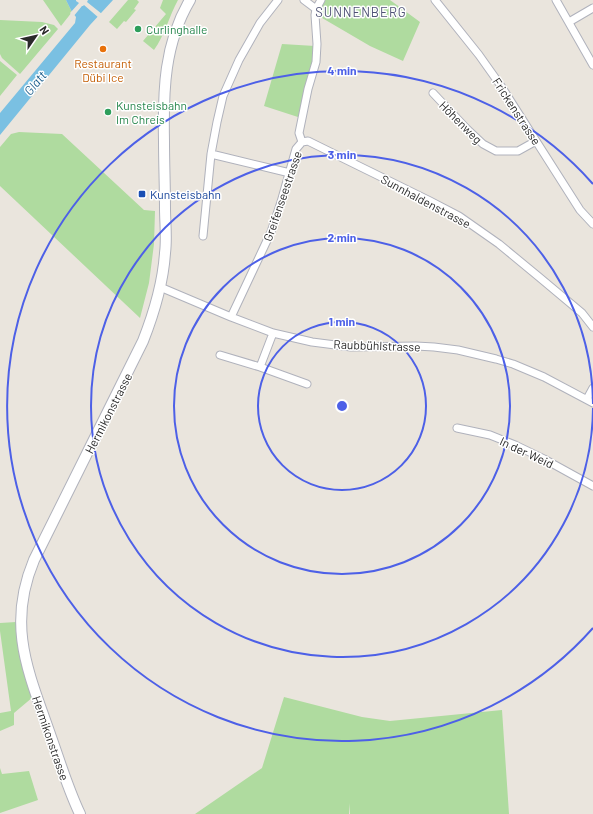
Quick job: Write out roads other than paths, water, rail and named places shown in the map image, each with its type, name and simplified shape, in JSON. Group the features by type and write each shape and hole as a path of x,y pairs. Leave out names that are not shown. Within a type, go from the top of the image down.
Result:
{"street":[{"name":"Hermikonstrasse","path":"80,814 67,783 25,659 21,630 22,604 26,581 34,560 140,348 150,325 160,287 165,252 164,114 166,75 170,51 176,30 184,10 190,0"},
{"path":"203,236 211,154 223,96 239,60 260,23 278,0"},
{"path":"304,0 316,9"},
{"name":"Greifenseestrasse","path":"231,316 271,232 296,149 302,142 299,133 308,89 316,62 317,44 315,15 316,9 321,0"},
{"name":"Frickenstrasse","path":"435,0 490,70 580,210 593,224"},
{"path":"556,0 593,65"},
{"path":"569,22 593,8"},
{"name":"Höhenweg","path":"433,93 467,130 483,144 496,151 518,151 536,141"},
{"name":"Sunnhaldenstrasse","path":"302,142 308,141 459,216 495,241 539,277 582,313 593,327"},
{"path":"211,154 290,173"},
{"name":"Raubbühlstrasse","path":"160,287 273,333 312,342 352,347 416,346 478,354 528,370 559,384 590,401"},
{"path":"260,367 273,333"},
{"path":"220,355 260,367 307,384"},
{"path":"590,401 593,388"},
{"name":"In der Weid","path":"457,428 490,435 515,445 593,486"}],"water":[{"name":"Glatt","path":"66,0 113,0 90,25 0,135 0,113 75,23 76,17"}],"place":[{"name":"Curlinghalle","path":"138,29"},
{"name":"Restaurant Dübi Ice","path":"103,49"},
{"name":"Kunsteisbahn Im Chreis","path":"108,112"},
{"name":"Kunsteisbahn","path":"142,194"}],"district":[{"name":"SUNNENBERG","path":"361,12"}]}
